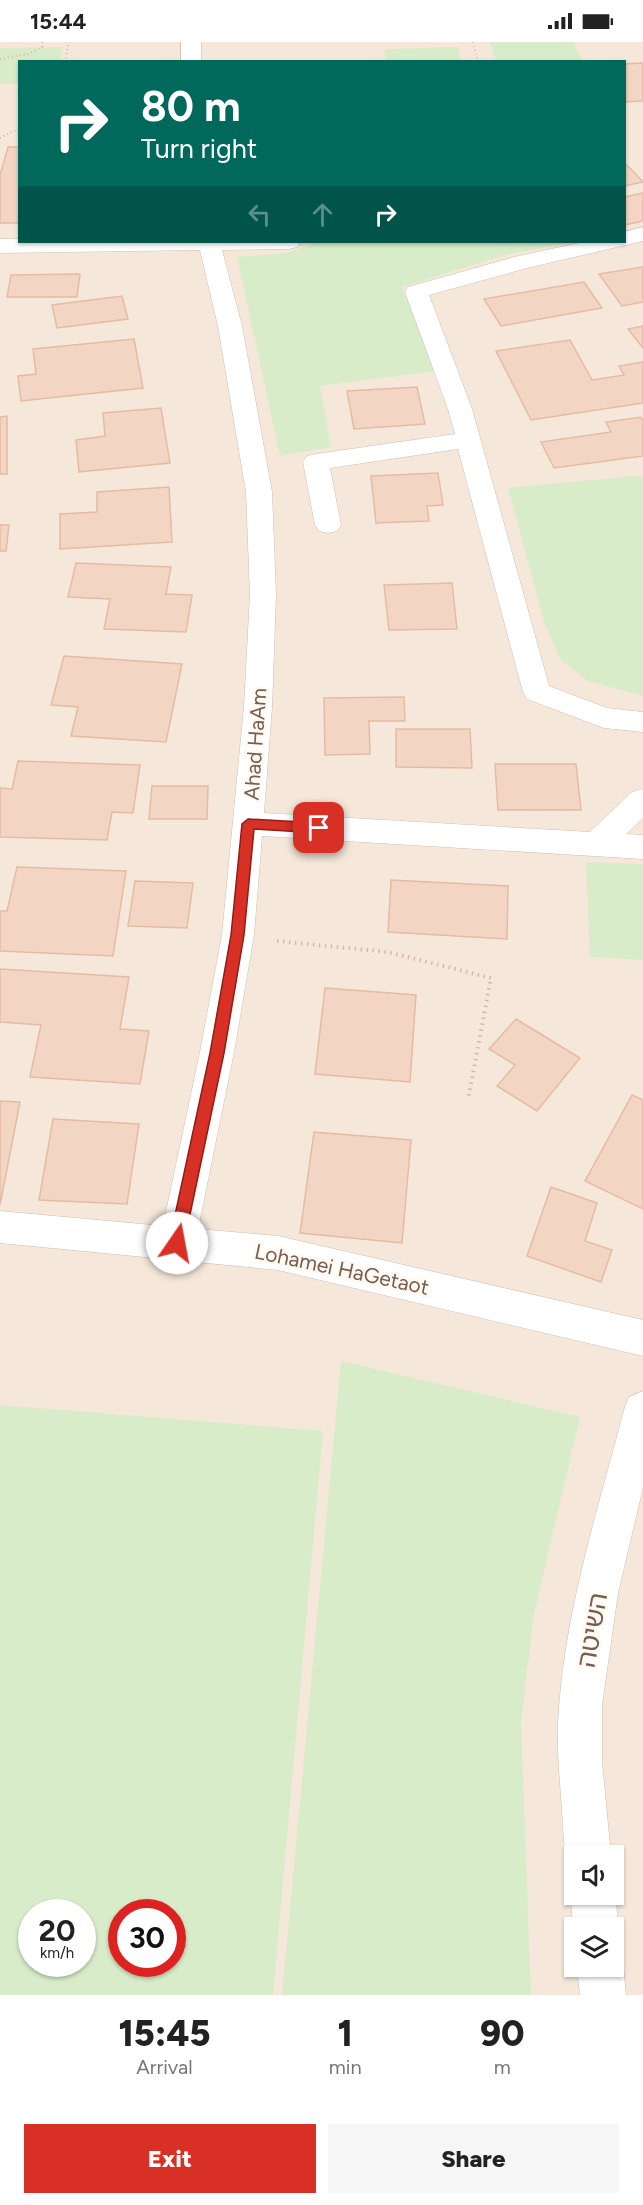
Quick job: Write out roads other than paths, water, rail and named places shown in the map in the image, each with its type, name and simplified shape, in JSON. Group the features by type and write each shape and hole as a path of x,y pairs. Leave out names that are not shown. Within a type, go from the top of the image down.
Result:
{"street":[{"path":"191,42 191,60"},
{"path":"626,238 643,234"},
{"path":"0,246 250,243"},
{"path":"607,243 522,262 416,292 460,409 537,692 603,718 643,722"},
{"name":"Ahad HaAm","path":"177,1243 217,1053 238,935 258,707 263,594 259,492 230,326 210,244"},
{"path":"328,525 316,462 469,440"},
{"path":"597,844 643,800"},
{"path":"248,824 643,847"},
{"name":"Lohamei HaGetaot","path":"0,1227 278,1252 643,1338"},
{"name":"השיטה","path":"588,1845 583,1790 580,1707 588,1641 643,1410"},
{"path":"601,1977 603,1995"}]}
